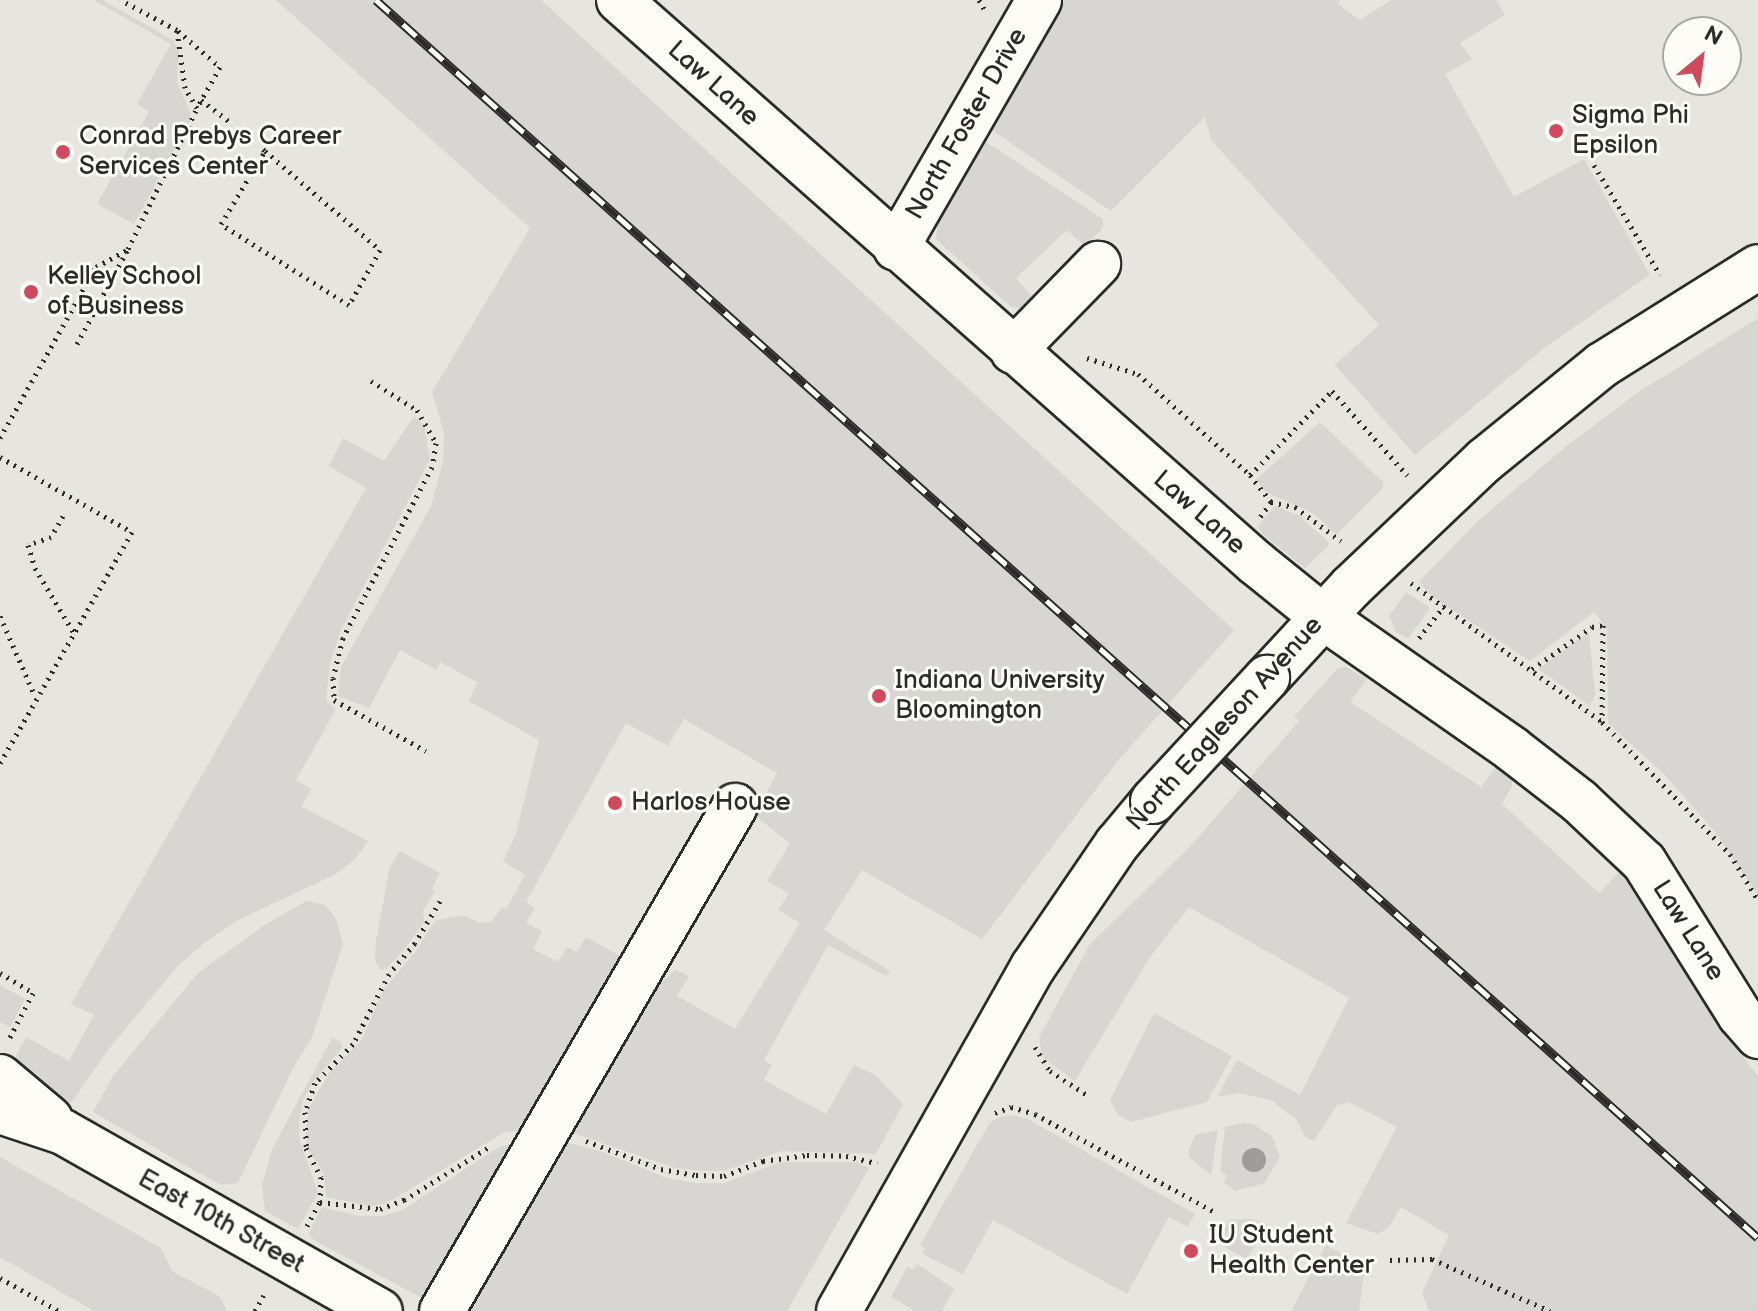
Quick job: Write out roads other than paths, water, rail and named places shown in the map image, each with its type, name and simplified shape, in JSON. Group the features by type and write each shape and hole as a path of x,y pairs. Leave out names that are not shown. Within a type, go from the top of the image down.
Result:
{"street":[{"name":"Law Lane","path":"619,0 1256,563 1323,617 1512,749 1579,801 1644,862 1740,1015 1758,1036"},
{"name":"North Foster Drive","path":"896,248 1039,0"},
{"path":"1013,351 1098,264"},
{"name":"North Eagleson Avenue","path":"839,1311 1033,967 1117,844 1153,801 1323,617 1485,460 1590,374 1758,267"},
{"path":"442,1311 735,806"},
{"name":"East 10th Street","path":"1,1065 63,1132"},
{"name":"East 10th Street","path":"0,1111 63,1132 380,1311"}],"railway":[{"path":"376,0 1758,1238"}],"place":[{"name":"Sigma Phi Epsilon","path":"1556,131"},
{"name":"Conrad Prebys Career Services Center","path":"63,152"},
{"name":"Kelley School of Business","path":"31,292"},
{"name":"Indiana University Bloomington","path":"879,696"},
{"name":"Harlos House","path":"615,803"},
{"name":"IU Student Health Center","path":"1191,1251"}]}
